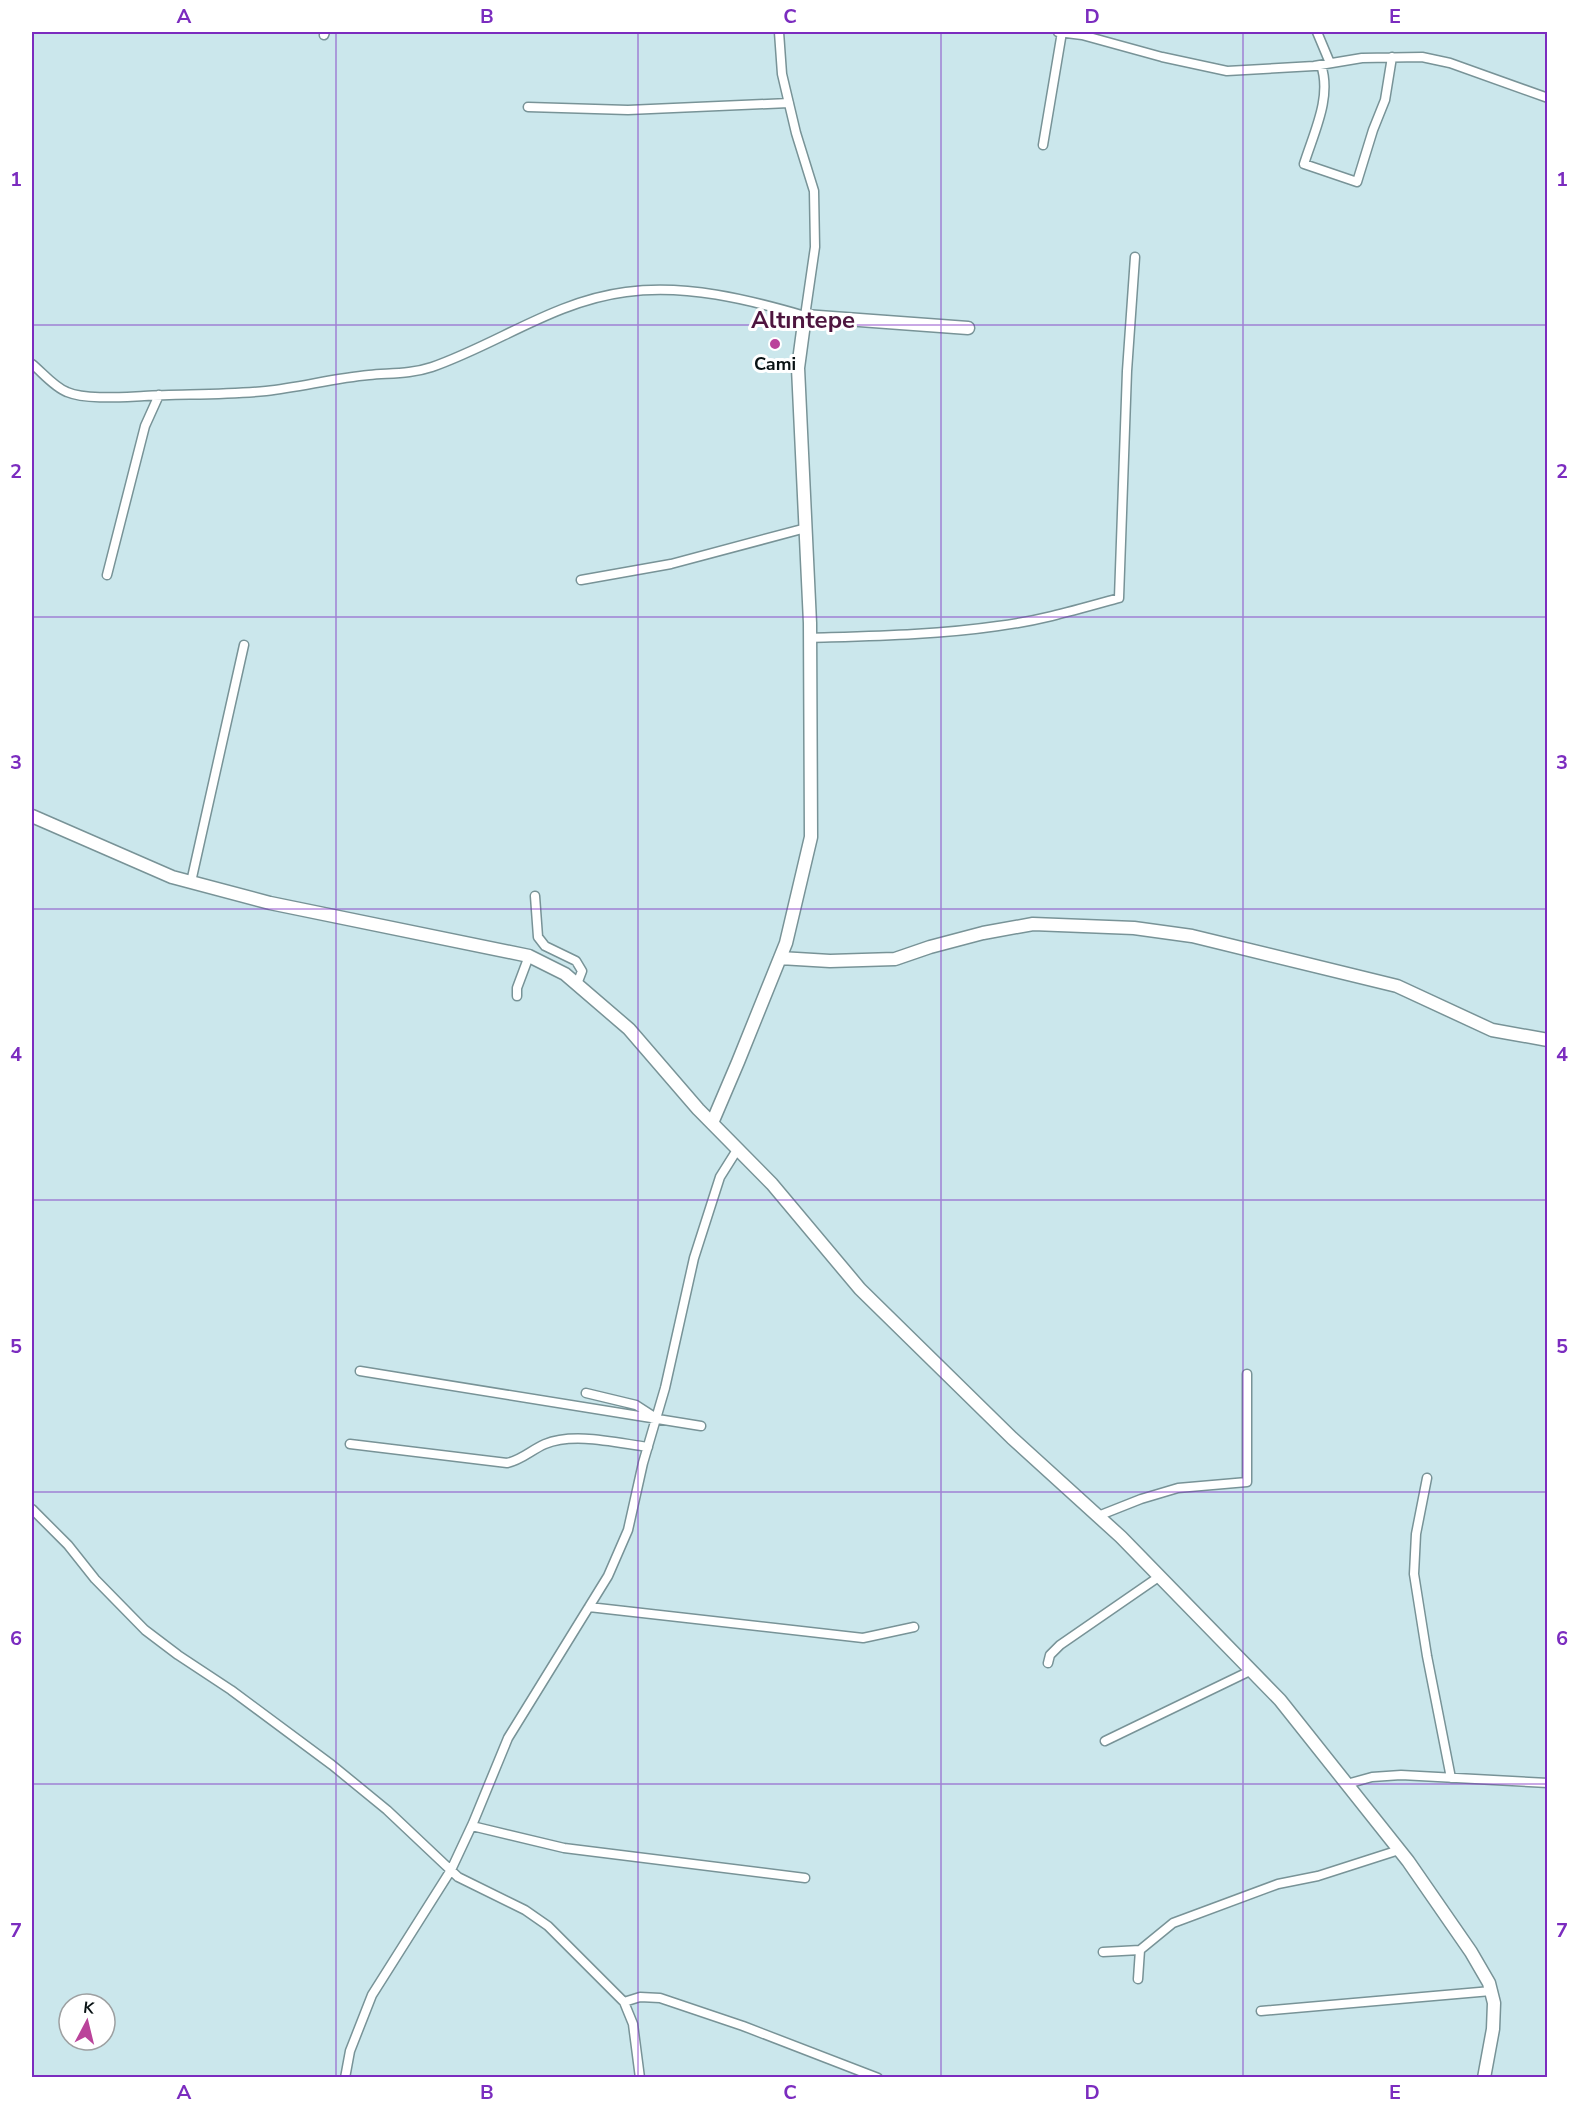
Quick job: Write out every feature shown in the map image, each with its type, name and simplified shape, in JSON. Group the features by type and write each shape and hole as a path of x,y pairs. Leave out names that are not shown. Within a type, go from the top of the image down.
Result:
{"street":[{"path":"712,1123 786,943 811,837 810,638 798,368 814,247 814,191 782,74 779,32"},
{"path":"1043,145 1060,32 1082,35 1162,57 1227,71 1259,71 1362,58 1422,57 1450,63 1548,99"},
{"path":"1317,32 1325,64 1326,92 1304,164 1357,182 1385,100 1392,57"},
{"path":"528,107 628,110 789,103"},
{"path":"810,638 911,635 999,626 1119,598 1126,371 1135,256"},
{"path":"32,364 66,392 80,395 122,397 265,391 370,375 399,375 430,368 567,306 624,292 661,289 761,303 805,316 968,328"},
{"path":"107,575 145,426 159,395"},
{"path":"580,580 671,564 806,528"},
{"path":"190,882 244,645"},
{"path":"32,816 172,877 270,903 529,956 565,974 630,1029 712,1123 772,1184 860,1289 1004,1430 1160,1576 1280,1700 1399,1850 1471,1952 1489,1983 1494,2003 1493,2029 1484,2078"},
{"path":"535,897 538,937 545,946 576,962 582,971 577,984"},
{"path":"780,958 830,961 895,959 983,933 1033,924 1134,928 1192,936 1398,986 1492,1030 1548,1040"},
{"path":"517,996 529,956"},
{"path":"345,2078 350,2051 372,1995 451,1870 472,1826 508,1738 608,1576 628,1530 706,1215 720,1177 737,1150"},
{"path":"360,1371 701,1426"},
{"path":"1098,1516 1141,1498 1178,1488 1247,1482 1247,1374"},
{"path":"586,1393 636,1405 656,1419"},
{"path":"350,1444 507,1463 518,1461 545,1444 569,1438 648,1447"},
{"path":"1427,1478 1416,1534 1414,1575 1451,1778"},
{"path":"32,1509 145,1630 332,1765 387,1810 458,1876 525,1911 548,1926 624,2002 633,2024 640,2078"},
{"path":"1048,1663 1050,1655 1060,1645 1160,1576"},
{"path":"589,1607 863,1638 914,1627"},
{"path":"1105,1741 1252,1670"},
{"path":"1347,1784 1372,1777 1401,1775 1548,1784"},
{"path":"472,1826 564,1848 805,1878"},
{"path":"1103,1953 1140,1950 1173,1923 1278,1884 1318,1875 1399,1850"},
{"path":"1138,1979 1140,1950"},
{"path":"1262,2011 1491,1992"},
{"path":"624,2002 640,1997 660,1998 754,2030 878,2078"}],"place":[{"name":"Cami","path":"775,344"}],"district":[{"name":"Altıntepe","path":"803,320"}]}
